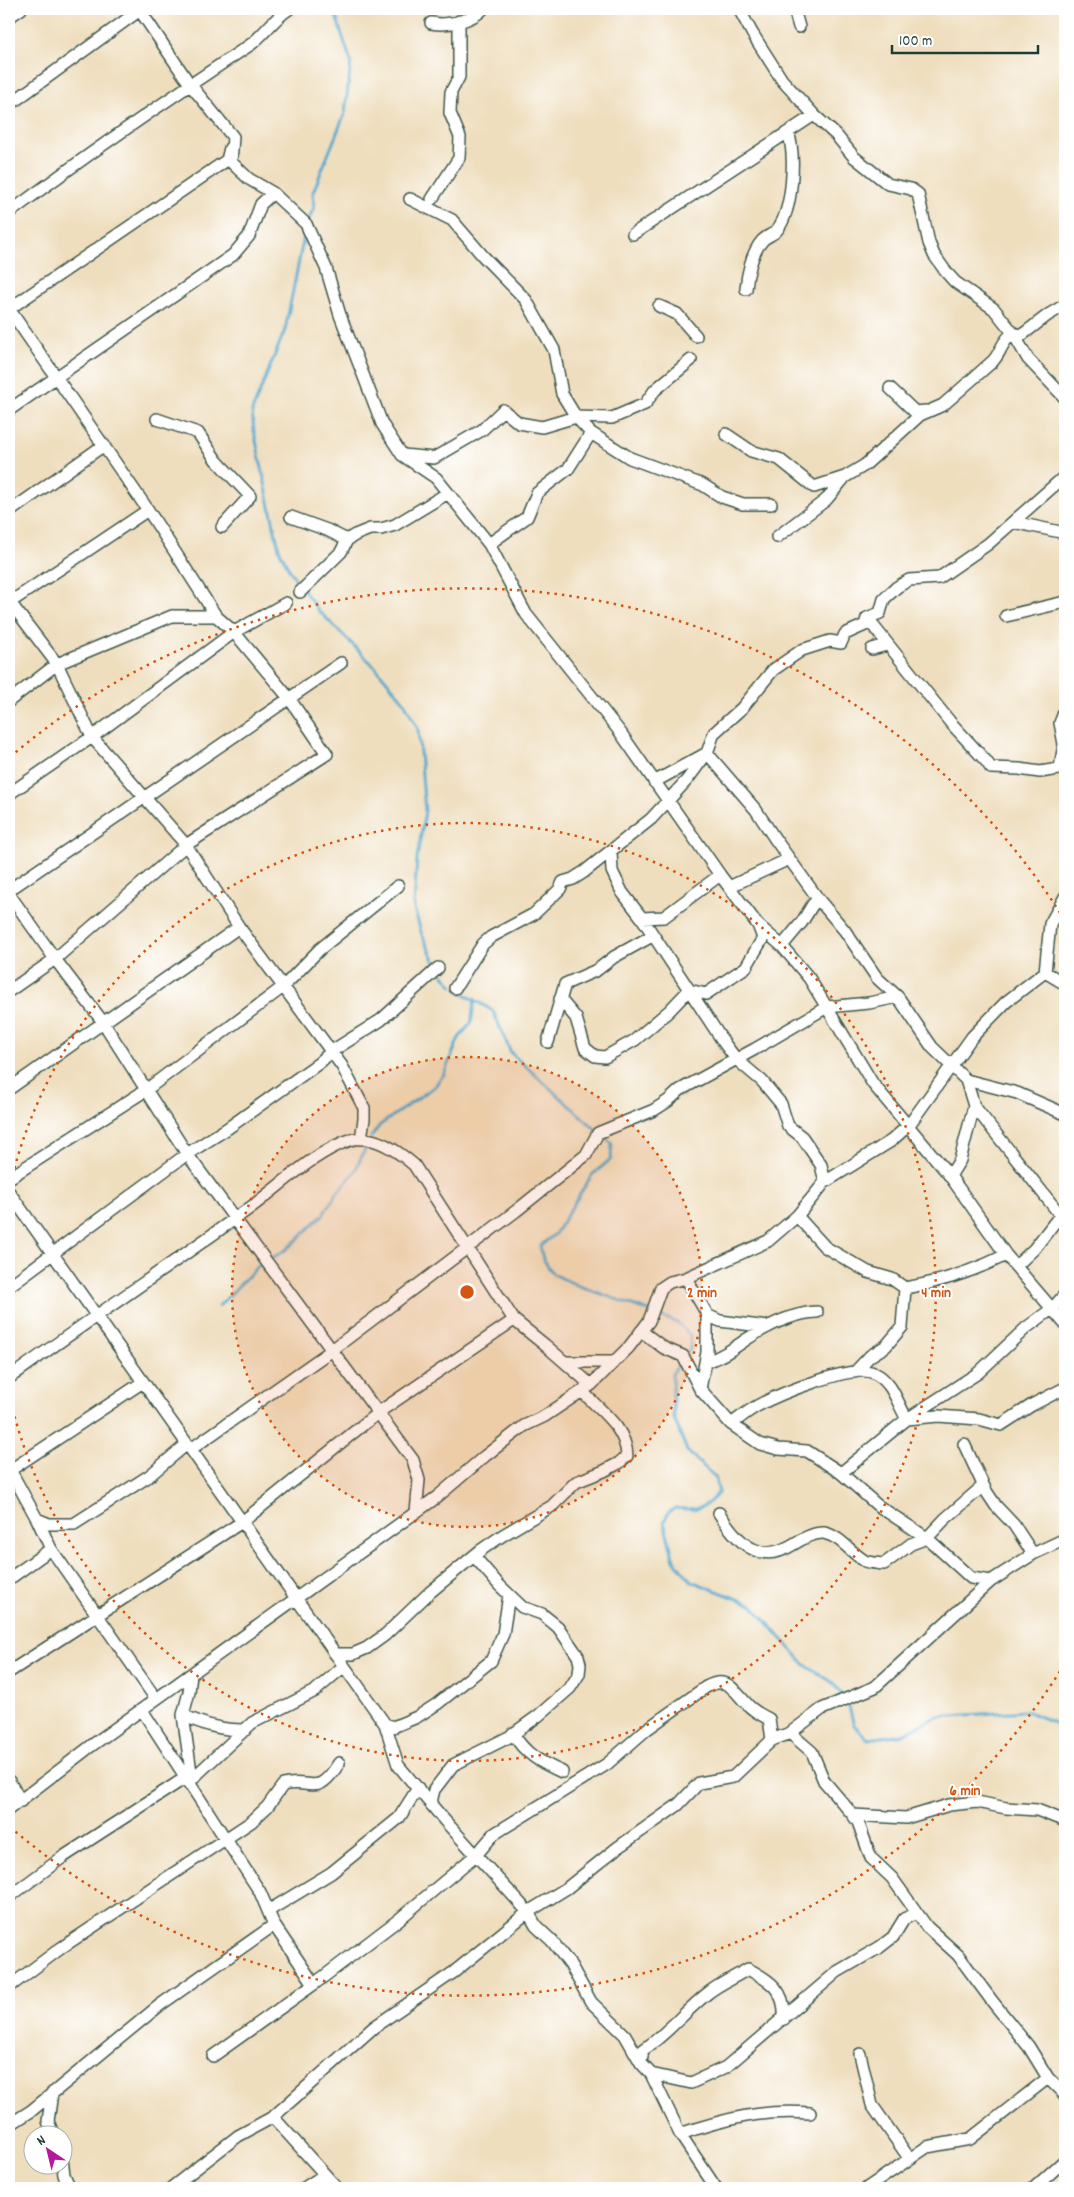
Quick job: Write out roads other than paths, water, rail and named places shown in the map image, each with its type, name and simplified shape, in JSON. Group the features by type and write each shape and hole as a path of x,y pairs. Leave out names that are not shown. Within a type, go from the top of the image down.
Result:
{"street":[{"path":"9,17 21,9"},
{"path":"9,105 139,9 189,83 232,137 232,162 249,179 274,192 306,224 326,268 340,315 382,424 402,455 436,478 489,544 526,614 620,732 758,925 782,946 809,978 872,1084 909,1125 950,1176 1006,1255 1065,1324"},
{"path":"9,213 99,146 189,83 252,44 289,9"},
{"path":"431,23 448,24 473,18 483,9"},
{"path":"740,9 752,33 782,80 814,115 876,176 888,184 915,190 919,198 929,243 946,272 955,282 994,309 1013,333 1028,359 1065,398"},
{"path":"794,9 799,27"},
{"path":"432,199 460,158 460,138 450,113 451,92 459,77 459,21"},
{"path":"633,234 814,115"},
{"path":"746,288 748,272 761,241 778,230 789,204 793,144 788,132"},
{"path":"9,991 55,959 186,845 328,754 289,698 234,632 216,616 148,510 9,309 227,160 232,137"},
{"path":"9,410 234,255 249,236 261,204 274,192"},
{"path":"410,199 452,220 483,256 526,300 554,350 562,394 576,417 591,433 630,458 703,485 722,497 743,504 771,504"},
{"path":"726,434 752,451 779,460 814,487 845,477 865,465 920,415 933,411 953,397 993,362 998,356 1006,337 1013,333 1022,335 1048,315 1065,305"},
{"path":"659,306 677,314 696,336"},
{"path":"402,455 434,458 482,430 503,410 519,423 542,427 576,417 612,418 645,404 655,390 691,360"},
{"path":"890,388 914,412 933,411"},
{"path":"157,420 198,432 216,460 250,496 222,527"},
{"path":"489,544 527,517 537,493 568,469 591,433"},
{"path":"9,512 104,446"},
{"path":"866,618 880,613 884,599 897,587 910,580 939,578 988,544 1065,476"},
{"path":"777,537 826,500 845,477"},
{"path":"300,592 341,552 347,540 362,531 382,529 395,525 448,493"},
{"path":"148,510 9,602 57,664 92,737 186,845 239,927 332,1051 364,1108 361,1139"},
{"path":"291,516 347,540"},
{"path":"1013,522 1065,533"},
{"path":"1006,616 1065,602"},
{"path":"9,794 92,737 234,632 286,603"},
{"path":"9,700 57,664 172,616 216,616"},
{"path":"866,618 950,722 991,768 1040,772 1063,768 1064,744 1060,722 1065,710"},
{"path":"455,988 483,944 491,937 534,914 560,889 563,882 573,879 651,819 687,780 707,753 714,733 742,708 773,670 802,650 830,641 841,643 845,634 865,625 866,618"},
{"path":"872,649 887,645"},
{"path":"9,890 341,663"},
{"path":"654,782 707,753"},
{"path":"707,753 756,810 819,900 845,932 877,978 898,997 932,1047 966,1080 1017,1093 1065,1114"},
{"path":"611,851 612,872 615,879 736,1059 762,1081 781,1104 788,1126 802,1137 821,1164 825,1182"},
{"path":"729,887 789,859"},
{"path":"642,918 664,917 720,874"},
{"path":"9,1178 146,1090 283,987 320,949 398,886"},
{"path":"9,894 103,1022 187,1154 413,1460 419,1480 416,1512"},
{"path":"9,1809 156,1699 437,1497 524,1426 546,1416 586,1389 614,1362 641,1331 653,1313 661,1288 670,1282 686,1278 768,1241 797,1216 825,1182 873,1153 909,1125 972,1037 1006,1002 1045,972 1050,924 1065,897"},
{"path":"782,946 802,922 812,904 819,900"},
{"path":"689,990 706,994 746,967 763,938 758,925"},
{"path":"9,1089 239,927"},
{"path":"548,1042 563,988 570,981 597,970 614,957 652,936"},
{"path":"9,1286 187,1154 272,1097 319,1063 332,1051 381,1020 438,968"},
{"path":"1045,972 1065,984"},
{"path":"560,999 576,1018 584,1048 594,1056 605,1057 635,1040 669,1011 689,990"},
{"path":"37,1519 49,1524 74,1524 149,1476 191,1445 332,1350 467,1248 586,1155 598,1133 654,1110 680,1090 827,1007 869,1003 898,997"},
{"path":"966,1080 974,1106 1064,1214 1034,1249 1016,1266"},
{"path":"950,1176 960,1160 974,1106"},
{"path":"9,1378 235,1219 311,1162 351,1140 370,1139 399,1152 414,1165 514,1320 565,1362 622,1433 627,1456 619,1464 576,1482 552,1506 503,1535 474,1556 429,1593 385,1635 367,1648 353,1654 335,1654 327,1642"},
{"path":"9,1192 143,1382 191,1445 242,1522 385,1724 398,1765 445,1821 528,1912 536,1926 552,1941 572,1966 591,2002 625,2036 641,2063 651,2074 680,2134 716,2188"},
{"path":"797,1216 825,1247 868,1272 892,1279 905,1288 931,1284 958,1276 1006,1255"},
{"path":"686,1278 698,1296 707,1315 706,1362 700,1389"},
{"path":"855,1372 870,1356 886,1346 902,1327 905,1288"},
{"path":"841,1473 908,1419 978,1373 1026,1328 1052,1308 1065,1294"},
{"path":"706,1362 718,1358 768,1328 804,1313 817,1312"},
{"path":"707,1315 720,1321 768,1328"},
{"path":"9,1672 242,1522 378,1412 514,1320"},
{"path":"641,1331 664,1348 683,1356 700,1389 731,1424 760,1444 778,1449 807,1451 841,1473 877,1505 927,1538 970,1578 991,1582"},
{"path":"565,1362 614,1362"},
{"path":"731,1424 756,1407 785,1393 822,1379 855,1372 874,1372 894,1391 908,1419"},
{"path":"143,1382 9,1469 37,1519 51,1549 156,1699"},
{"path":"908,1419 938,1416 979,1419 1001,1425 1032,1405 1065,1388"},
{"path":"964,1444 983,1486 996,1506 1018,1530 1032,1554"},
{"path":"719,1513 731,1532 751,1549 767,1554 784,1550 802,1539 822,1533 833,1536 867,1562 884,1564 911,1544 927,1538 945,1519 983,1486"},
{"path":"171,2188 238,2136 273,2117 374,2028 454,1972 528,1912 568,1888 617,1848 678,1805 699,1783 732,1777 772,1740 790,1732 822,1709 875,1687 991,1582 1032,1554 1065,1539"},
{"path":"9,1579 51,1549"},
{"path":"431,1802 434,1790 453,1765 513,1733 538,1716 570,1688 579,1674 580,1664 578,1656 558,1627 542,1614 522,1607 474,1556"},
{"path":"385,1724 393,1727 417,1717 467,1682 491,1662 503,1634 509,1595"},
{"path":"9,1898 63,1857 189,1781 252,1723 315,1691 344,1666"},
{"path":"189,1781 183,1715 191,1674"},
{"path":"213,2056 314,1984 397,1921 476,1854 494,1834 607,1764 627,1744 669,1711 716,1682 733,1686 755,1712 769,1719 772,1740"},
{"path":"142,1710 260,1892 274,1925 314,1984"},
{"path":"183,1715 202,1724 223,1730 245,1730"},
{"path":"790,1732 812,1752 824,1781 858,1822 871,1858 892,1878 927,1927 958,1954 992,2001 1029,2046 1048,2078 1065,2095"},
{"path":"513,1733 518,1743 529,1754 562,1772"},
{"path":"9,1987 61,1948 226,1841 252,1822 267,1807 283,1785 297,1782 312,1786 324,1782 339,1763"},
{"path":"9,1781 21,1801"},
{"path":"268,1911 331,1873 399,1818 418,1788"},
{"path":"852,1815 906,1818 949,1805 977,1802 1006,1808 1037,1810 1065,1821"},
{"path":"651,2074 691,2083 726,2067 837,1972 880,1947 893,1936 904,1919 916,1913"},
{"path":"9,2125 52,2093 160,2005 274,1925"},
{"path":"641,2063 643,2050 655,2042 710,1992 748,1969 764,1978 776,1989 785,2005 784,2019"},
{"path":"860,2054 872,2105 909,2158"},
{"path":"867,2188 927,2147 970,2139 1048,2078"},
{"path":"49,2124 52,2093"},
{"path":"680,2134 752,2114 772,2112 810,2113"},
{"path":"273,2117 337,2188"},
{"path":"1034,2188 1065,2160"},
{"path":"64,2174 70,2188"},
{"path":"304,2188 324,2175"}],"waterway":[{"path":"307,223 314,208 313,192 345,113 351,62 335,13 330,9"},
{"path":"305,231 285,330 252,411 254,431 279,549 290,571 318,610 376,668 403,700 418,729 425,811 417,858 414,908 422,935 438,968 453,986"},
{"path":"458,990 493,1011 511,1053 612,1144 611,1159 592,1175 555,1234 540,1246 543,1259 553,1274 579,1286 649,1311"},
{"path":"371,1137 380,1125 434,1087 444,1074 459,1038 471,1023 475,999"},
{"path":"269,1260 287,1249 323,1215 337,1193 354,1173 368,1143"},
{"path":"219,1306 257,1267 264,1263"},
{"path":"655,1314 678,1323 690,1335 690,1349 672,1374 674,1418 687,1451 715,1477 719,1492 700,1508 675,1508 668,1513 664,1522 674,1560 691,1581 751,1604 805,1665 832,1682 848,1703 854,1725 868,1739 903,1734 936,1717 1026,1711 1053,1722 1065,1735"}]}
